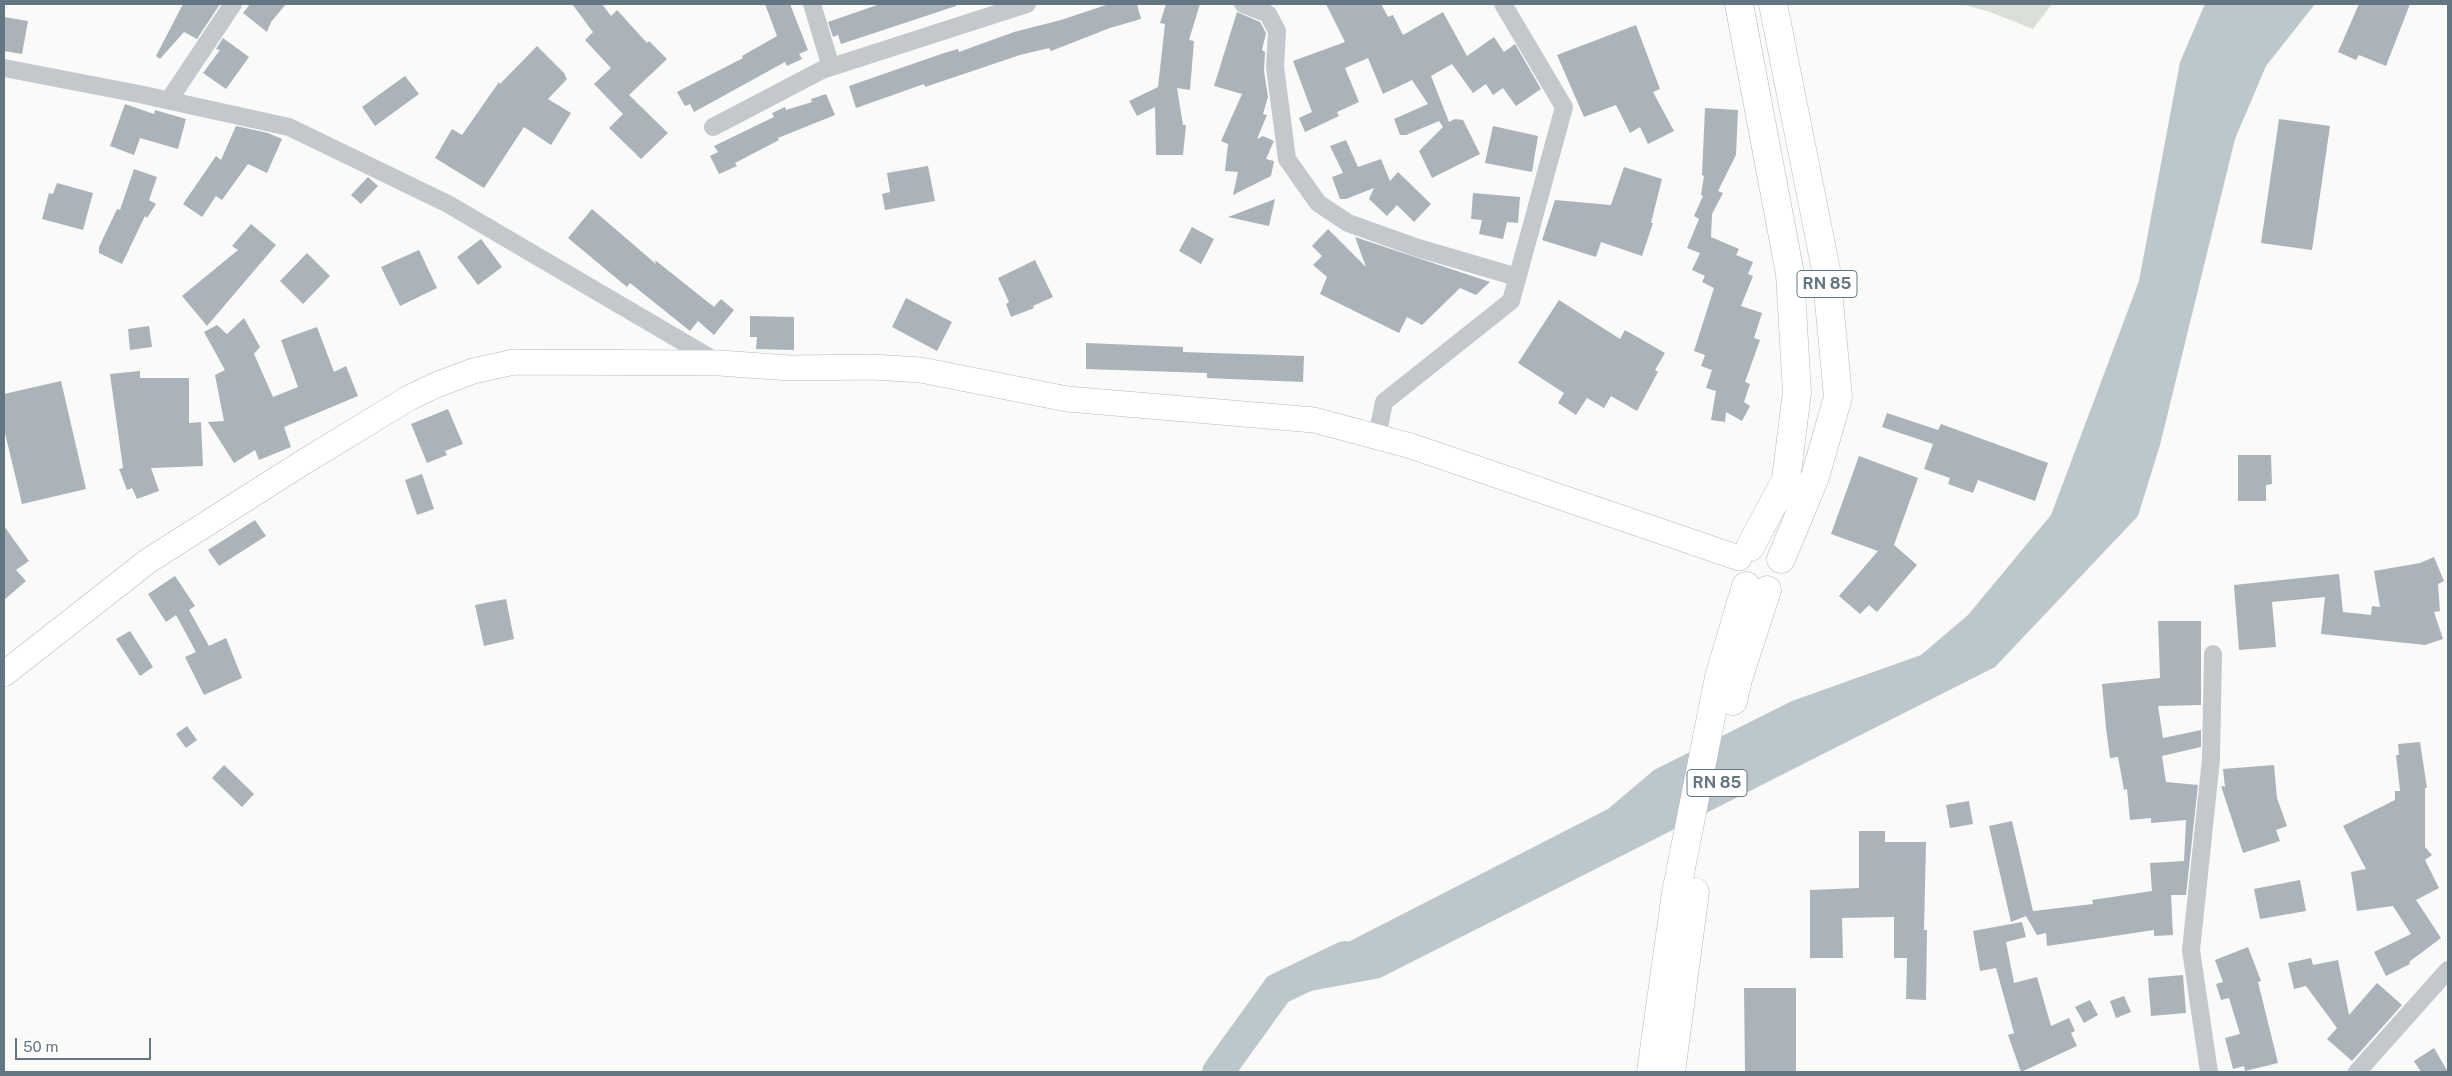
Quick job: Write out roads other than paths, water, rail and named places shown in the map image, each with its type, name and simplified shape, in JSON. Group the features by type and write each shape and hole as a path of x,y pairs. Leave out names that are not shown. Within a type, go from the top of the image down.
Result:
{"highway":[{"name":"RN 85","path":"1739,4 1790,274 1797,392 1786,480 1744,553"},
{"name":"RN 85","path":"1773,4 1826,270 1838,397 1815,477 1781,559"},
{"path":"1764,545 1772,548 1781,559 1783,566 1780,581 1756,588 1738,573 1744,553 1764,545"},
{"name":"RN 85","path":"1651,1072 1728,678 1756,588"},
{"name":"RN 85","path":"1671,1072 1687,885"}],"main road":[{"path":"4,674 148,561 302,462 409,398 436,385 472,372 514,362 719,363 791,368 872,367 921,370 1067,399 1314,420 1411,446 1744,553"}],"street":[{"path":"169,100 232,4"},
{"path":"812,4 831,67"},
{"path":"713,127 831,67 1026,4"},
{"path":"1243,4 1268,14 1277,31 1275,67 1287,159 1318,202 1348,223 1418,248 1517,277"},
{"path":"1377,437 1384,402 1511,301 1564,107 1503,4"},
{"path":"4,68 169,100 289,127 448,204 719,363"},
{"path":"2209,1072 2191,950 2211,759 2213,654"},
{"path":"2357,1072 2448,970"}],"waterway":[{"path":"1218,1072 1278,989 1345,957"}]}
